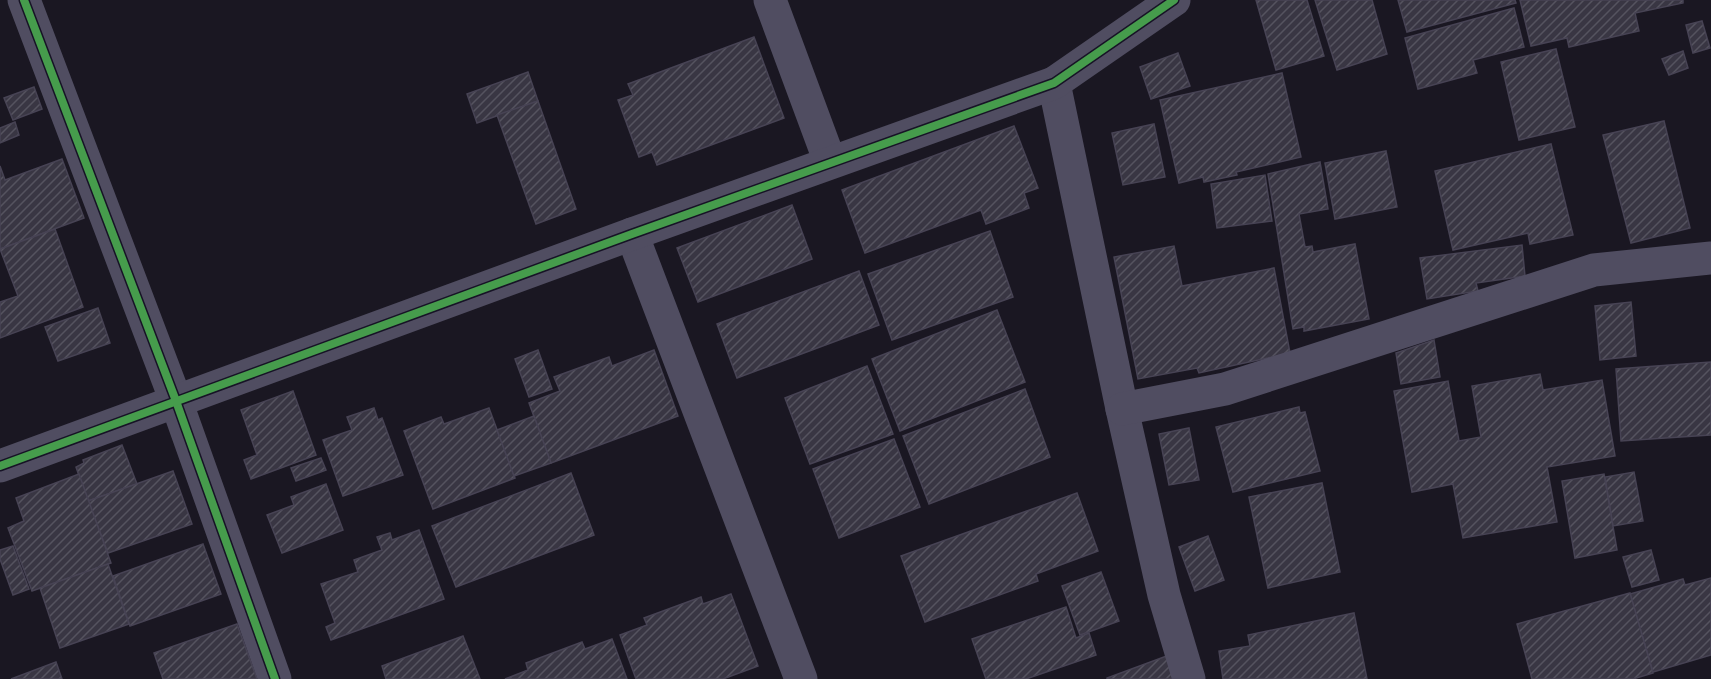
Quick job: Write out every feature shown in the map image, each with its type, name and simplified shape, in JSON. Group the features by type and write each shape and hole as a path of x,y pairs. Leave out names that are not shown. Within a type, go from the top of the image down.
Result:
{"street":[{"path":"24,0 176,401 275,679"},
{"path":"770,0 830,162"},
{"path":"0,466 830,162 1054,83 1174,0"},
{"path":"1054,83 1122,409 1164,596 1189,679"},
{"path":"632,234 801,679"},
{"path":"1122,409 1225,389 1594,270 1711,258"}],"building":[{"path":"1256,0 1307,0 1324,56 1276,70"},
{"path":"1315,0 1372,0 1387,54 1337,70"},
{"path":"1398,0 1515,0 1516,3 1407,32"},
{"path":"1520,0 1683,0 1683,3 1635,13 1639,31 1569,47 1567,38 1531,46"},
{"path":"1514,8 1524,47 1473,60 1477,73 1418,89 1405,38"},
{"path":"1702,21 1710,48 1693,53 1686,25"},
{"path":"754,37 784,118 657,165 652,152 639,157 618,100 633,95 628,84"},
{"path":"1556,49 1575,127 1519,140 1501,62"},
{"path":"1683,51 1688,68 1669,75 1662,59"},
{"path":"1178,53 1190,86 1151,99 1140,67"},
{"path":"528,72 538,101 477,123 467,94"},
{"path":"1282,73 1301,157 1236,172 1237,175 1204,182 1203,177 1179,183 1160,100"},
{"path":"34,87 42,109 13,120 4,98"},
{"path":"538,101 576,209 536,224 497,115"},
{"path":"1664,121 1690,228 1631,243 1603,135"},
{"path":"15,122 19,135 0,143 0,128"},
{"path":"1154,124 1165,177 1123,185 1112,133"},
{"path":"1014,126 1038,188 1024,193 1029,208 986,224 981,210 865,253 842,190"},
{"path":"1551,144 1573,235 1530,244 1528,233 1453,250 1435,171"},
{"path":"1386,151 1397,207 1335,219 1325,163"},
{"path":"62,159 84,218 0,249 0,166 5,180"},
{"path":"1320,162 1328,209 1299,214 1305,247 1312,246 1313,252 1355,244 1369,319 1304,331 1304,327 1293,329 1268,174"},
{"path":"1265,175 1272,221 1217,228 1211,184"},
{"path":"792,205 812,259 698,302 677,248"},
{"path":"55,229 83,307 0,338 0,302 18,296 0,249"},
{"path":"990,231 1013,297 892,340 868,274"},
{"path":"1522,245 1525,276 1476,283 1478,291 1427,299 1420,258"},
{"path":"1174,246 1182,286 1274,268 1290,353 1199,373 1197,368 1138,379 1114,257"},
{"path":"859,271 879,325 737,378 717,324"},
{"path":"1631,302 1636,356 1600,360 1595,306"},
{"path":"98,308 110,343 58,361 45,327"},
{"path":"997,310 1025,382 900,431 872,359"},
{"path":"1434,340 1440,377 1401,384 1396,353"},
{"path":"538,350 552,389 529,397 515,359"},
{"path":"654,350 678,416 551,463 529,403 560,391 554,377 609,357 612,366"},
{"path":"1711,362 1711,435 1621,441 1616,369"},
{"path":"867,366 893,434 810,464 785,398"},
{"path":"1540,374 1543,390 1602,380 1615,456 1547,467 1557,522 1463,538 1453,484 1412,492 1394,391 1448,381 1459,441 1481,437 1472,386"},
{"path":"1025,389 1050,457 929,504 903,436"},
{"path":"293,391 316,455 251,479 244,460 257,455 241,410"},
{"path":"1299,407 1300,413 1305,412 1320,471 1233,492 1216,427"},
{"path":"374,408 378,420 382,418 403,475 343,496 323,440 352,430 347,417"},
{"path":"489,408 515,478 433,509 404,431 441,417 444,424"},
{"path":"534,416 551,463 514,476 497,430"},
{"path":"1189,428 1199,480 1169,485 1159,434"},
{"path":"894,439 920,507 839,538 813,469"},
{"path":"122,445 137,484 88,501 76,467 84,463 83,460"},
{"path":"321,458 326,470 296,481 291,468"},
{"path":"173,471 192,524 108,553 88,501"},
{"path":"1634,472 1643,521 1613,526 1605,477"},
{"path":"571,473 594,535 456,587 432,526"},
{"path":"79,474 111,563 32,591 8,528 24,521 16,498"},
{"path":"1604,474 1617,550 1575,558 1562,481"},
{"path":"1322,483 1340,572 1268,588 1249,497"},
{"path":"326,484 343,530 282,553 267,515 294,505 291,497"},
{"path":"1077,493 1098,551 1036,574 1038,581 925,622 901,556"},
{"path":"419,530 444,599 331,640 326,627 335,623 321,584 358,572 354,560 382,550 377,537 390,533 392,540"},
{"path":"1208,536 1224,580 1195,591 1179,547"},
{"path":"203,544 221,594 130,626 113,576"},
{"path":"13,546 29,589 13,595 0,559 0,550"},
{"path":"1651,550 1659,580 1632,587 1623,557"},
{"path":"108,564 129,624 60,648 40,588"},
{"path":"1101,572 1119,621 1080,635 1062,586"},
{"path":"1711,578 1711,655 1653,672 1630,594 1683,579 1685,585"},
{"path":"1630,593 1653,673 1633,679 1532,679 1517,624"},
{"path":"731,594 758,666 723,679 636,679 620,635 647,625 644,618 701,597 703,604"},
{"path":"1066,607 1076,638 1089,633 1096,655 1026,679 986,679 972,639"},
{"path":"1354,613 1367,679 1223,679 1219,651 1250,646 1248,635"},
{"path":"237,624 257,679 163,679 154,653"},
{"path":"463,636 480,679 386,679 382,666"},
{"path":"612,639 627,679 505,679 528,670 526,663 582,642 585,649"},
{"path":"1172,654 1180,679 1107,679 1107,678"},
{"path":"56,662 62,679 11,679"}],"cycle path":[{"path":"24,0 176,401 275,679"},
{"path":"0,466 632,234 1054,83 1174,0"}]}
